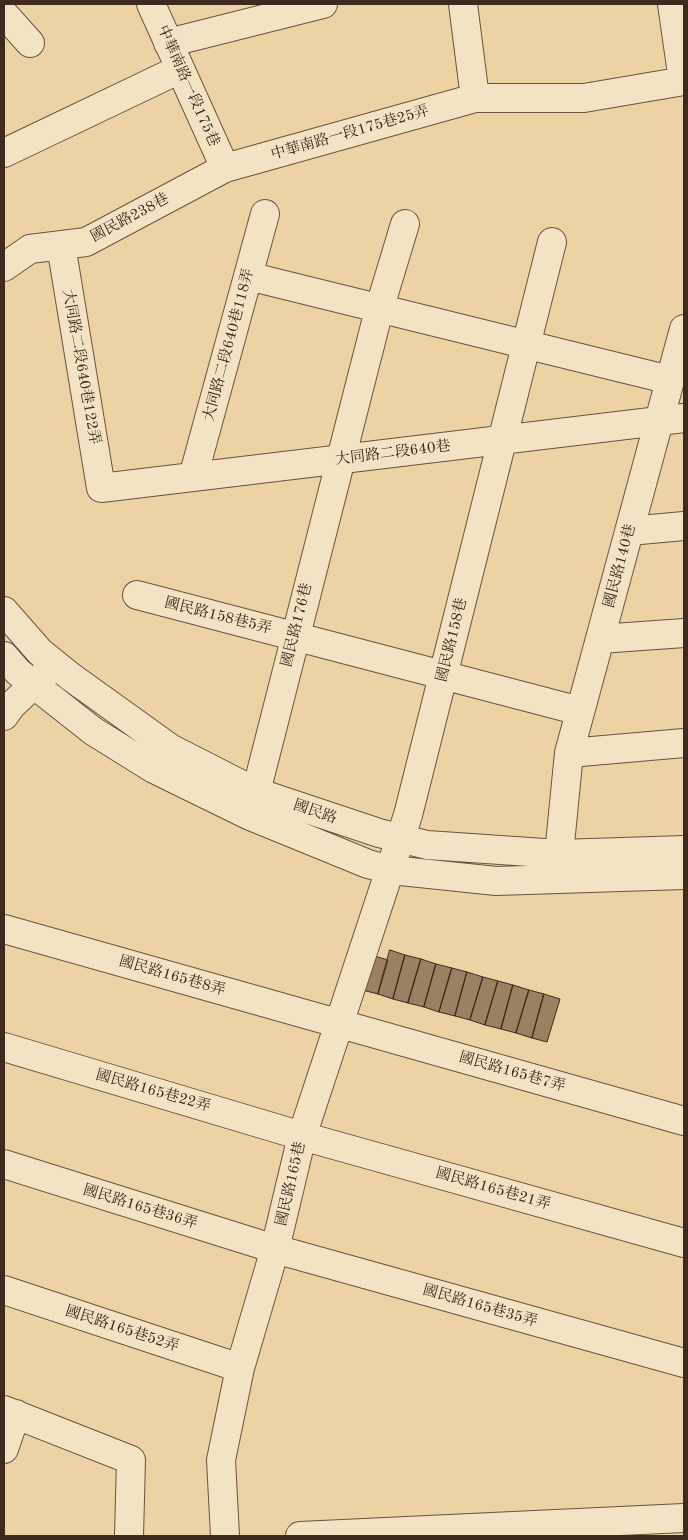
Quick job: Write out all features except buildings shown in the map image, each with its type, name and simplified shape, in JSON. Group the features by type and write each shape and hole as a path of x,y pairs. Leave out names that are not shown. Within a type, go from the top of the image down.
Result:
{"street":[{"name":"中華南路一段175巷","path":"151,4 224,168"},
{"path":"168,42 323,4"},
{"path":"463,4 475,98"},
{"path":"672,4 684,81"},
{"path":"4,14 30,43"},
{"path":"4,154 180,69"},
{"name":"中華南路一段175巷25弄","path":"224,168 475,98 584,98 684,81"},
{"name":"國民路238巷","path":"4,267 30,250 86,242 224,168"},
{"name":"大同路二段640巷118弄","path":"193,477 265,214"},
{"name":"國民路176巷","path":"256,792 379,310 405,224"},
{"name":"國民路158巷","path":"401,840 552,242"},
{"name":"大同路二段640巷122弄","path":"60,245 101,488"},
{"path":"248,276 379,310 670,380"},
{"name":"國民路140巷","path":"559,854 569,753 629,532 672,419 670,380 684,329"},
{"name":"大同路二段640巷","path":"101,488 672,419"},
{"path":"629,532 684,526"},
{"name":"國民路158巷5弄","path":"137,595 295,635 443,677"},
{"name":"國民路","path":"4,611 54,664 170,748 256,792 401,840 427,845 559,854 684,850"},
{"path":"600,640 684,633"},
{"name":"國民路","path":"4,656 18,672 93,731 154,769 258,819 368,864 391,870 496,881 684,875"},
{"path":"4,716 12,705 35,685 54,664"},
{"path":"443,677 580,711"},
{"path":"569,753 684,743"},
{"name":"國民路165巷","path":"225,1536 221,1460 240,1368 275,1249 302,1136 401,840"},
{"name":"國民路165巷8弄","path":"4,929 339,1023"},
{"name":"國民路165巷7弄","path":"339,1023 684,1121"},
{"name":"國民路165巷22弄","path":"4,1047 302,1136"},
{"name":"國民路165巷21弄","path":"302,1136 684,1243"},
{"name":"國民路165巷36弄","path":"4,1164 275,1249"},
{"name":"國民路165巷35弄","path":"275,1249 684,1363"},
{"name":"國民路165巷52弄","path":"4,1290 240,1368"},
{"path":"4,1449 10,1412 131,1460 130,1536"},
{"path":"300,1536 684,1518"}]}
